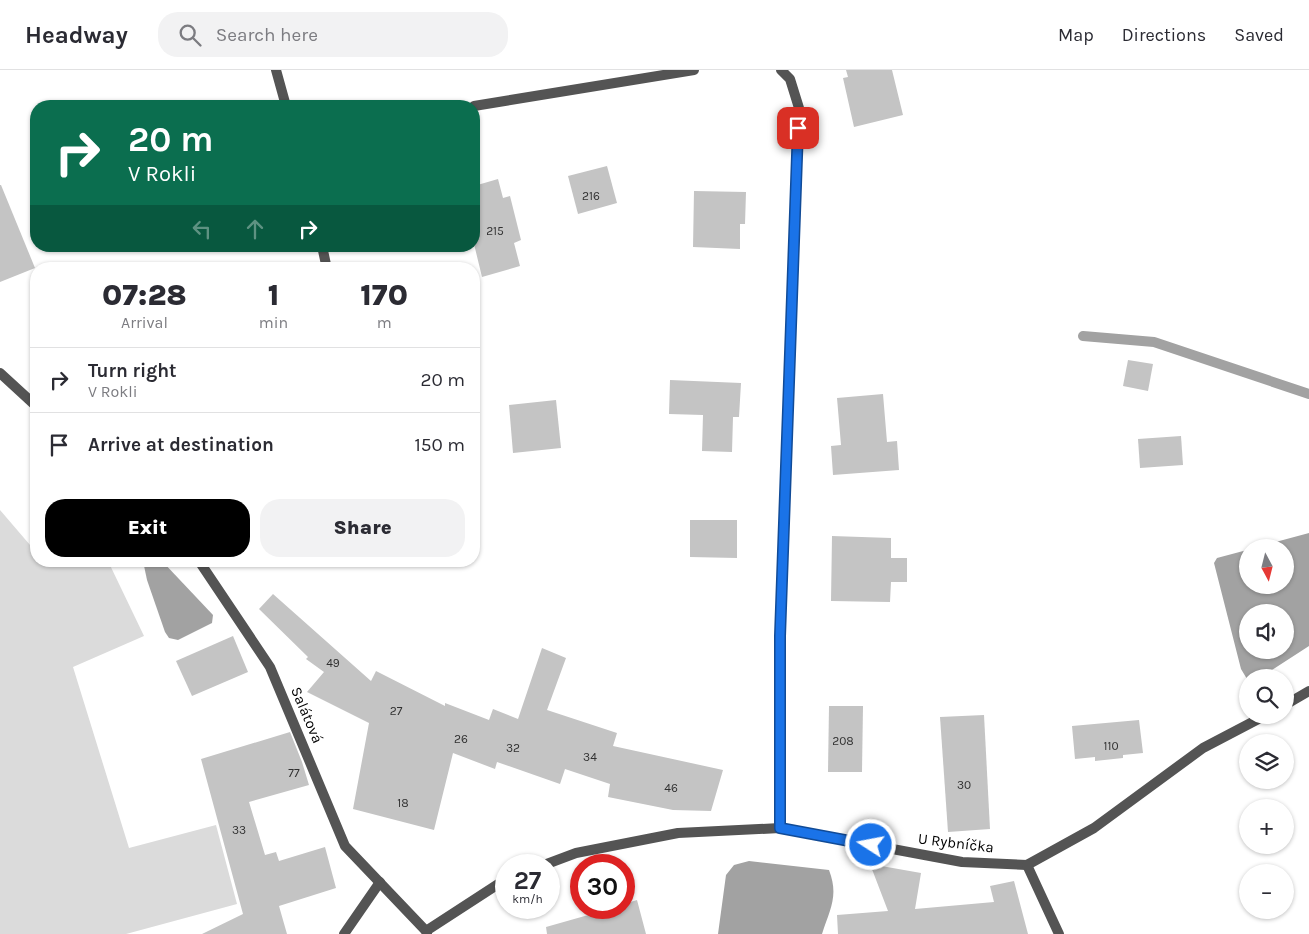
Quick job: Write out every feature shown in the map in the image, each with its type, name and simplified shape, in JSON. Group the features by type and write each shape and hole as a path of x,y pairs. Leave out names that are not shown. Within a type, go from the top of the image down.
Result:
{"street":[{"path":"276,70 284,100"},
{"path":"480,105 694,70"},
{"path":"780,828 780,636 799,108 790,79 781,70"},
{"path":"0,373 30,400"},
{"name":"Salátová","path":"203,567 270,667 345,846 426,932"},
{"path":"1294,700 1309,691"},
{"path":"1059,934 1027,865 1094,828 1203,748 1249,724"},
{"name":"U Rybníčka","path":"560,859 576,853 678,834 780,828 962,862 1027,865"},
{"path":"344,934 380,882"},
{"path":"426,932 495,886"}],"shaded area":[{"path":"0,510 30,545 30,567 111,567 144,636 73,667 129,848 216,825 237,904 126,934 0,934"},
{"path":"1309,533 1309,646 1294,656 1294,604 1239,604 1239,659 1289,659 1273,669 1241,669 1214,563 1217,558 1239,552 1239,594 1294,594 1294,539 1287,539"},
{"path":"144,567 168,567 213,615 212,623 178,640 169,638 165,632"},
{"path":"749,861 829,870 832,879 833,895 822,934 718,934 726,875 734,865"}],"building":[{"path":"846,70 892,70 903,115 854,127 843,78 848,77"},
{"path":"607,166 617,203 578,214 568,176"},
{"path":"498,179 503,198 510,196 521,240 514,243 520,266 482,277 480,262 478,262 476,252 480,252 480,184"},
{"path":"1,185 33,262 30,262 30,270 0,282"},
{"path":"694,191 746,192 745,224 740,224 740,249 693,247"},
{"path":"1128,360 1153,364 1148,391 1123,386"},
{"path":"670,380 741,383 739,417 733,417 732,452 702,451 703,415 669,414"},
{"path":"883,394 887,442 897,441 899,470 833,475 831,446 841,445 837,398"},
{"path":"556,400 561,448 513,453 509,405"},
{"path":"1181,436 1183,465 1140,468 1138,439"},
{"path":"690,520 737,520 737,558 690,557"},
{"path":"832,536 891,538 891,558 907,558 907,582 891,582 890,602 831,601"},
{"path":"273,594 371,681 376,671 445,706 445,703 489,720 493,709 518,719 542,648 566,658 547,710 617,733 613,746 723,770 711,811 673,810 608,797 610,784 565,769 560,784 497,762 495,769 453,753 434,830 353,809 369,723 307,692 324,672 306,659 308,657 259,609"},
{"path":"233,636 248,672 192,696 176,661"},
{"path":"829,706 863,706 862,772 828,772"},
{"path":"984,715 990,829 948,832 940,717"},
{"path":"1139,720 1143,753 1123,755 1123,758 1095,761 1095,757 1075,759 1072,726"},
{"path":"290,732 309,785 249,802 265,855 276,852 279,861 325,847 336,888 279,906 287,934 202,934 243,914 201,759"},
{"path":"870,864 921,873 915,909 994,902 990,886 1014,881 1028,934 838,934 837,915 888,911"},
{"path":"637,900 646,934 547,934 546,927 574,919 635,919 635,901"}],"waterway":[{"path":"1083,336 1154,342 1309,394"}],"route":[{"path":"798,128 780,636 780,828 871,845"}]}
